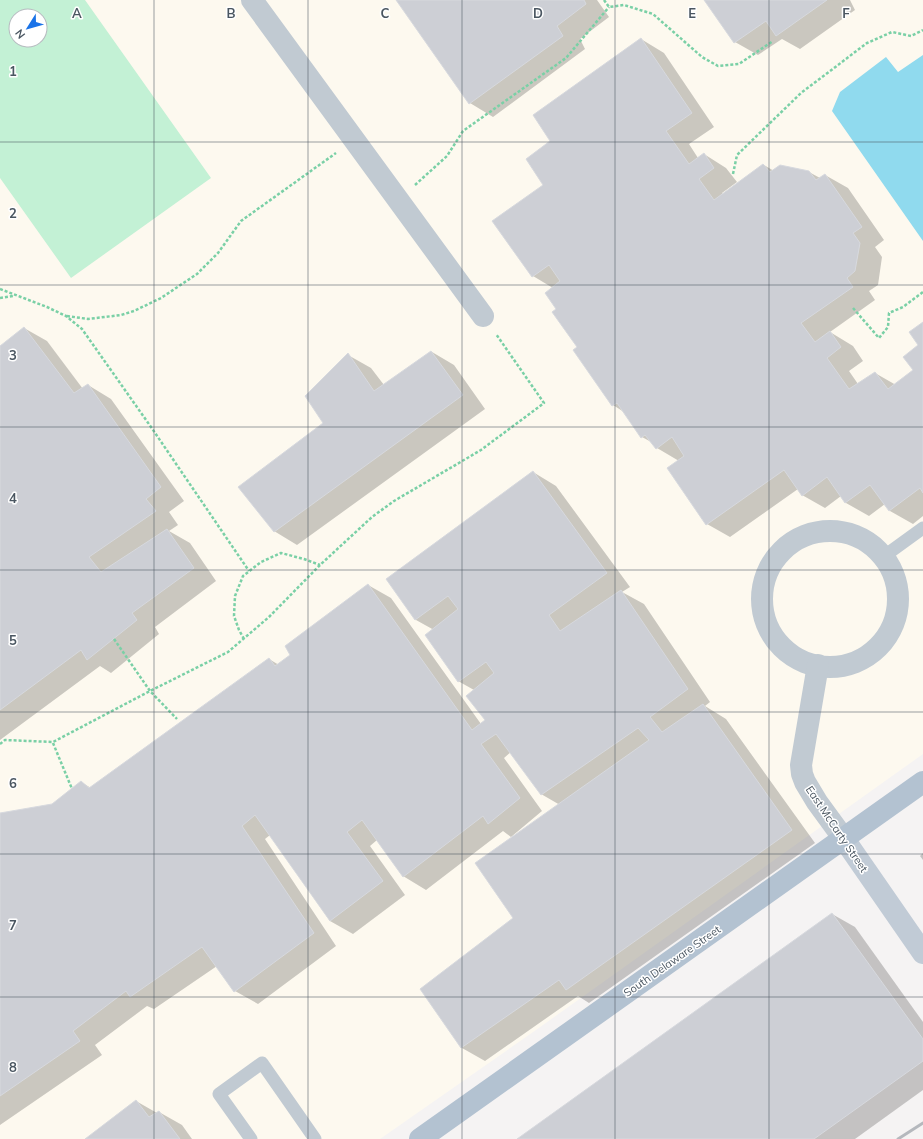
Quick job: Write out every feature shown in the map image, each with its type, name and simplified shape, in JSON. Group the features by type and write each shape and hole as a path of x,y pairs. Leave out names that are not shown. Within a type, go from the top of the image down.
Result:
{"main road":[{"name":"South Delaware Street","path":"420,1139 923,782"},
{"name":"East McCarty Street","path":"844,839 923,953"}],"street":[{"path":"252,0 483,316"},
{"path":"826,531 844,532 871,544 883,557 892,571 896,582 898,599 895,616 888,633 877,648 861,659 850,664 837,666 818,665 801,660 788,652 777,642 763,613 762,597 764,581 770,567 778,555 789,544 807,534 826,531"},
{"name":"East McCarty Street","path":"818,665 801,765 802,774 817,802 844,839"}],"lane":[{"path":"883,557 923,528"},
{"path":"251,1139 219,1094 262,1063 315,1139"}],"path":[{"path":"604,0 609,7"},
{"path":"398,199 447,156 463,131 566,58 609,7 624,5 653,14 702,58 718,66 740,64 773,41"},
{"path":"733,174 737,156 801,93 867,43 892,32 911,36 923,30"},
{"path":"66,316 88,319 121,315 134,311 161,298 196,274 206,265 218,253 241,221 354,140"},
{"path":"0,289 48,307 66,316 82,329 249,571"},
{"path":"853,308 879,338 888,327 889,313 902,307 923,292"},
{"path":"0,298 15,295"},
{"path":"0,744 5,740 53,742 228,652 269,617 320,565 372,517 394,501 481,450 544,403 483,316"},
{"path":"244,639 234,616 235,596 243,576 261,562 282,553 320,565"},
{"path":"114,639 150,691 176,719"},
{"path":"53,742 72,788"}],"shaded area":[{"path":"0,0 923,0 923,754 536,1030 380,1139 0,1139"}],"green space":[{"path":"0,0 85,0 211,178 71,278 0,178"}],"water":[{"path":"923,55 923,241 832,111 840,92 886,57 898,72"}],"building":[{"path":"396,0 584,0 586,4 557,26 563,36 469,104"},
{"path":"704,0 827,0 776,36 766,21 734,43"},
{"path":"641,38 692,113 666,131 689,164 704,153 714,168 699,179 714,200 763,164 770,172 780,165 809,171 816,180 825,174 862,227 853,233 860,243 855,271 847,278 853,287 801,323 815,342 830,331 841,347 827,358 849,389 875,372 888,389 913,370 903,357 918,345 909,332 923,322 923,493 920,488 889,511 870,485 845,503 827,477 802,496 784,470 706,525 667,468 684,456 672,437 656,449 645,435 641,438 617,403 612,406 573,350 577,347 552,312 556,309 545,293 560,281 549,265 532,277 492,221 543,185 526,159 550,141 533,115"},
{"path":"24,327 74,393 88,384 161,487 146,499 156,511 89,557 101,572 167,529 194,568 132,613 137,620 87,660 81,650 0,710 0,346"},
{"path":"431,351 463,395 274,532 238,487 323,423 305,396 348,353 374,391"},
{"path":"533,471 607,573 549,615 560,631 621,590 688,689 650,717 662,732 703,704 792,830 566,990 559,980 461,1048 420,989 513,918 475,863 649,740 638,728 541,795 496,734 481,744 520,798 488,824 483,816 403,877 362,820 347,832 383,881 330,921 255,815 242,826 314,933 234,992 202,947 130,997 126,991 73,1031 80,1041 0,1096 0,813 52,804 81,781 89,788 269,658 275,666 290,655 285,646 368,584 472,730 485,720 466,696 494,673 486,662 458,682 425,635 458,609 448,596 415,620 386,579"},
{"path":"832,913 923,1039 923,1061 814,1139 517,1139"},
{"path":"136,1100 149,1117 159,1111 180,1139 85,1139"}],"railway":[{"path":"898,1139 923,1123"}]}
